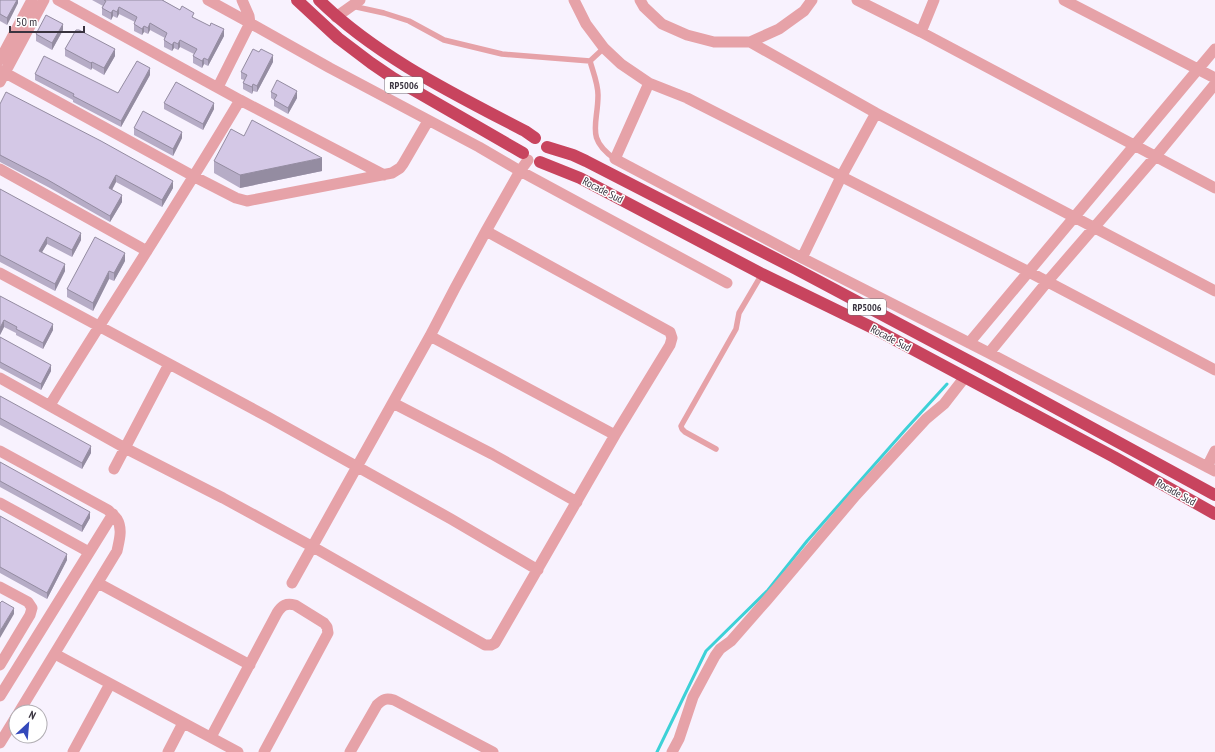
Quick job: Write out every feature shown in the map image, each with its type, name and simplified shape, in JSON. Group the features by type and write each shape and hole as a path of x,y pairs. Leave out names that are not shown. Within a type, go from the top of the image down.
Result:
{"highway":[{"name":"Rocade Sud","path":"297,0 338,38 393,78 536,162 540,162 580,178 762,274 876,329 1121,461 1215,514"},
{"name":"Rocade Sud","path":"319,0 336,17 360,36 392,57 456,94 525,130 534,138 543,140 547,147 573,155 586,161 796,269 986,370 1215,495"},
{"path":"526,156 523,149 527,141 534,138"},
{"path":"540,162 546,156 547,147"}],"street":[{"path":"0,60 32,0"},
{"path":"44,0 2,74 236,198 247,201 392,173 400,168 428,121"},
{"path":"58,0 240,100 384,175"},
{"path":"208,0 727,283"},
{"path":"218,87 250,23 249,16 242,0"},
{"path":"574,0 586,24 604,48 621,64 650,83 687,98 841,176 1029,272 1215,370"},
{"path":"640,0 644,7 662,24 687,35 714,42 750,42 779,29 804,11 812,0"},
{"path":"857,0 1215,188"},
{"path":"920,32 934,0"},
{"path":"1064,0 1215,78"},
{"path":"336,17 355,3"},
{"path":"750,42 876,113 1075,216 1094,228 1215,291"},
{"path":"969,343 1215,49"},
{"path":"650,83 615,159 802,258 989,353 1211,469 1215,451"},
{"path":"989,353 1047,282 1155,157 1215,84"},
{"path":"50,405 98,326 195,177 240,100"},
{"path":"802,258 841,176 876,113"},
{"path":"292,583 430,336 520,171 526,156"},
{"path":"0,169 147,251"},
{"path":"0,378 125,448 223,498 313,547 485,645 491,645 495,643 615,435 670,344 672,338 670,332 486,231"},
{"path":"0,273 268,417 451,519 538,570"},
{"path":"430,336 615,435"},
{"path":"114,469 169,364"},
{"path":"672,752 693,697 714,656 767,600 856,495 926,419 944,404 965,377"},
{"path":"393,403 492,454 577,502"},
{"path":"0,450 108,510 118,519 120,537 117,551 24,704"},
{"path":"0,503 90,552"},
{"path":"0,696 112,514"},
{"path":"98,583 250,664"},
{"path":"0,587 28,602 32,608 30,615 0,665"},
{"path":"211,737 277,613 284,605 295,605 324,623 328,633 264,752"},
{"path":"54,654 238,752"},
{"path":"73,752 110,684"},
{"path":"350,752 377,705 386,698 394,700 493,752"},
{"path":"168,752 183,723"},
{"path":"0,743 8,730"}],"lane":[{"path":"355,3 409,21 444,40 502,54 590,61 604,48"},
{"path":"590,61 598,93 595,137 603,151 615,159"},
{"path":"716,449 685,432 682,430 681,426 736,329 739,313 762,274"}],"building":[{"path":"0,0 17,0 7,18 0,14"},
{"path":"104,0 162,0 180,10 182,6 194,13 192,17 210,26 211,23 224,29 208,60 204,58 202,61 193,56 197,49 180,40 178,44 174,42 172,45 164,40 167,33 150,23 148,28 144,26 142,29 134,24 137,17 119,7 117,12 113,10 111,13 102,8 106,1"},
{"path":"46,15 63,24 52,43 36,34"},
{"path":"76,30 79,30 115,49 104,68 65,49"},
{"path":"253,49 259,52 261,49 273,55 257,86 253,84 252,87 243,83 247,75 241,72"},
{"path":"44,56 118,93 137,61 150,68 121,121 35,74"},
{"path":"277,80 297,91 288,108 274,100 277,95 271,92"},
{"path":"176,82 214,103 203,124 164,103"},
{"path":"6,92 101,141 173,181 162,200 116,175 109,188 122,195 110,216 48,180 0,155 0,104"},
{"path":"143,111 182,132 173,149 134,128"},
{"path":"252,120 322,158 240,175 214,161 231,129 244,136"},
{"path":"0,189 81,233 72,250 47,237 39,251 65,264 55,284 0,255"},
{"path":"95,237 125,253 114,273 109,271 93,303 67,289"},
{"path":"0,296 53,324 43,343 16,329 17,327 4,320 0,328"},
{"path":"0,337 51,365 41,384 0,362"},
{"path":"0,396 91,446 82,463 0,418"},
{"path":"0,462 90,512 82,526 0,481"},
{"path":"0,516 67,554 47,593 0,567"},
{"path":"2,601 14,608 0,631 0,603"}],"waterway":[{"path":"657,752 706,651 768,590 807,541 947,384"}]}
